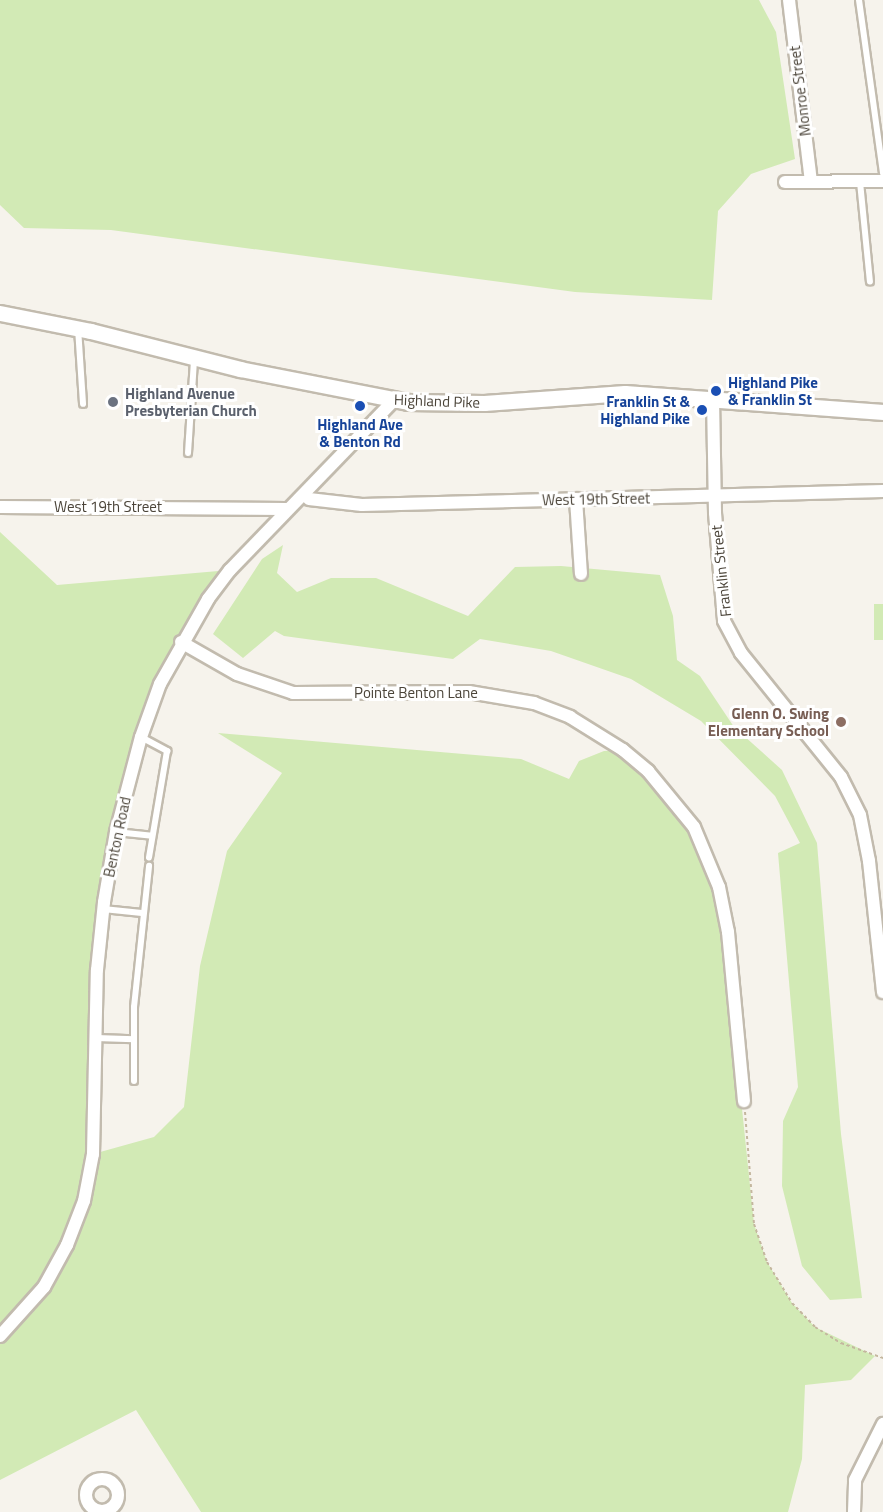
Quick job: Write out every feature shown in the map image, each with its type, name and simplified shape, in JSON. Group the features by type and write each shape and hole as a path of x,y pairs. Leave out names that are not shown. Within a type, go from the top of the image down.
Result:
{"street":[{"name":"Monroe Street","path":"789,0 811,181"},
{"path":"785,182 883,181"},
{"name":"Highland Pike","path":"0,313 78,328 194,358 393,401 484,403 625,393 883,412"},
{"name":"Franklin Street","path":"713,398 714,495 723,609 729,635 827,758 853,798 866,833 879,916 883,991"},
{"name":"Benton Road","path":"0,1336 44,1287 67,1245 84,1201 93,1154 103,909 116,832 141,737 160,684 181,642 230,570 287,508 393,401"},
{"name":"West 19th Street","path":"309,499 362,505 883,491"},
{"path":"576,499 581,574"},
{"name":"West 19th Street","path":"0,507 287,508"},
{"name":"Pointe Benton Lane","path":"181,642 237,674 293,693 469,692 534,703 570,717 623,750 648,771 694,827 719,887 728,932 744,1101"},
{"path":"854,1512 855,1480 883,1424"},
{"path":"96,1480 106,1480 118,1495 115,1504 108,1511 89,1510 86,1498 88,1488 96,1480"}],"lane":[{"path":"859,0 883,173"},
{"path":"860,181 870,282"},
{"path":"78,328 83,404"},
{"path":"188,453 194,358"},
{"path":"141,737 167,751 149,857"},
{"path":"116,832 152,836"},
{"path":"134,1081 134,1039 142,913 149,866"},
{"path":"103,909 142,913"},
{"path":"96,1038 134,1039"}],"path":[{"path":"744,1101 754,1224 767,1262 792,1303 815,1327 841,1343 883,1358"}],"green space":[{"path":"0,0 759,0 776,32 795,159 751,174 718,211 712,300 575,292 111,230 24,228 0,205"},
{"path":"0,532 57,585 230,570 160,684 104,902 93,1154 154,1137 184,1107 200,966 227,851 282,773 218,733 521,759 569,779 579,761 604,751 623,750 676,803 719,887 754,1224 767,1262 792,1303 815,1327 875,1356 851,1380 805,1385 802,1459 788,1512 201,1512 136,1410 0,1480"},
{"path":"283,545 277,573 297,592 331,578 376,578 468,616 515,567 561,566 660,575 673,616 677,660 700,676 734,727 782,770 817,843 841,1134 862,1298 830,1300 802,1266 782,1186 783,1121 798,1087 778,853 800,843 775,796 701,721 631,679 551,651 480,639 453,659 284,636 275,631 243,658 213,634 262,559"},
{"path":"874,604 883,604 883,640 874,640"}],"place":[{"name":"Highland Pike & Franklin St","path":"716,391"},
{"name":"Highland Avenue Presbyterian Church","path":"113,402"},
{"name":"Highland Ave & Benton Rd","path":"360,406"},
{"name":"Franklin St & Highland Pike","path":"702,410"},
{"name":"Glenn O. Swing Elementary School","path":"841,722"}]}
